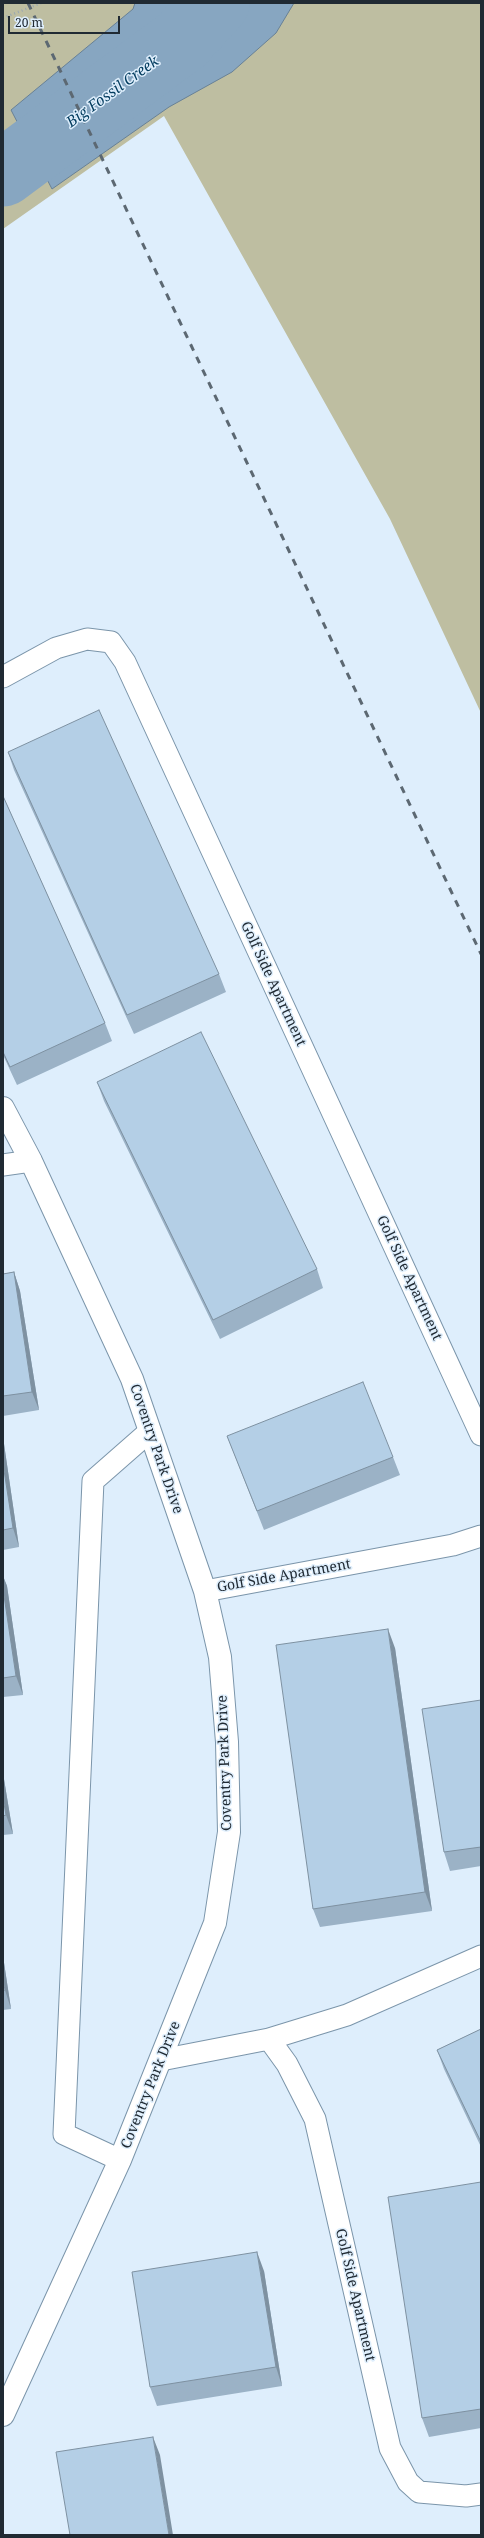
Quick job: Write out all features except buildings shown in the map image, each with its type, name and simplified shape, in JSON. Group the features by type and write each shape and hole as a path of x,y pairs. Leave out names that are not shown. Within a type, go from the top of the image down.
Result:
{"street":[{"name":"Coventry Park Drive","path":"3,1108 31,1161 132,1380 205,1591 220,1658 227,1742 228,1832 215,1923 162,2060 120,2160 3,2415"}],"lane":[{"name":"Golf Side Apartment","path":"3,677 56,648 87,639 111,642 125,662 481,1435"},
{"path":"3,1165 31,1161"},
{"path":"120,2160 64,2134 64,2126 92,1481 150,1431"},
{"name":"Golf Side Apartment","path":"205,1591 453,1545 481,1536"},
{"path":"162,2060 269,2039 347,2015 481,1956"},
{"name":"Golf Side Apartment","path":"269,2039 287,2064 315,2119 390,2448 408,2482 419,2492 466,2496 481,2494"}],"path":[{"path":"3,18 41,3"}],"green space":[{"path":"3,3 481,3 481,713 390,519 164,116 3,229"}],"water":[{"path":"135,3 294,3 276,33 232,72 169,107 52,189 11,110 133,9"}],"waterway":[{"name":"Big Fossil Creek","path":"3,173 182,40 216,3"}],"railway":[{"path":"28,3 481,954"}]}
